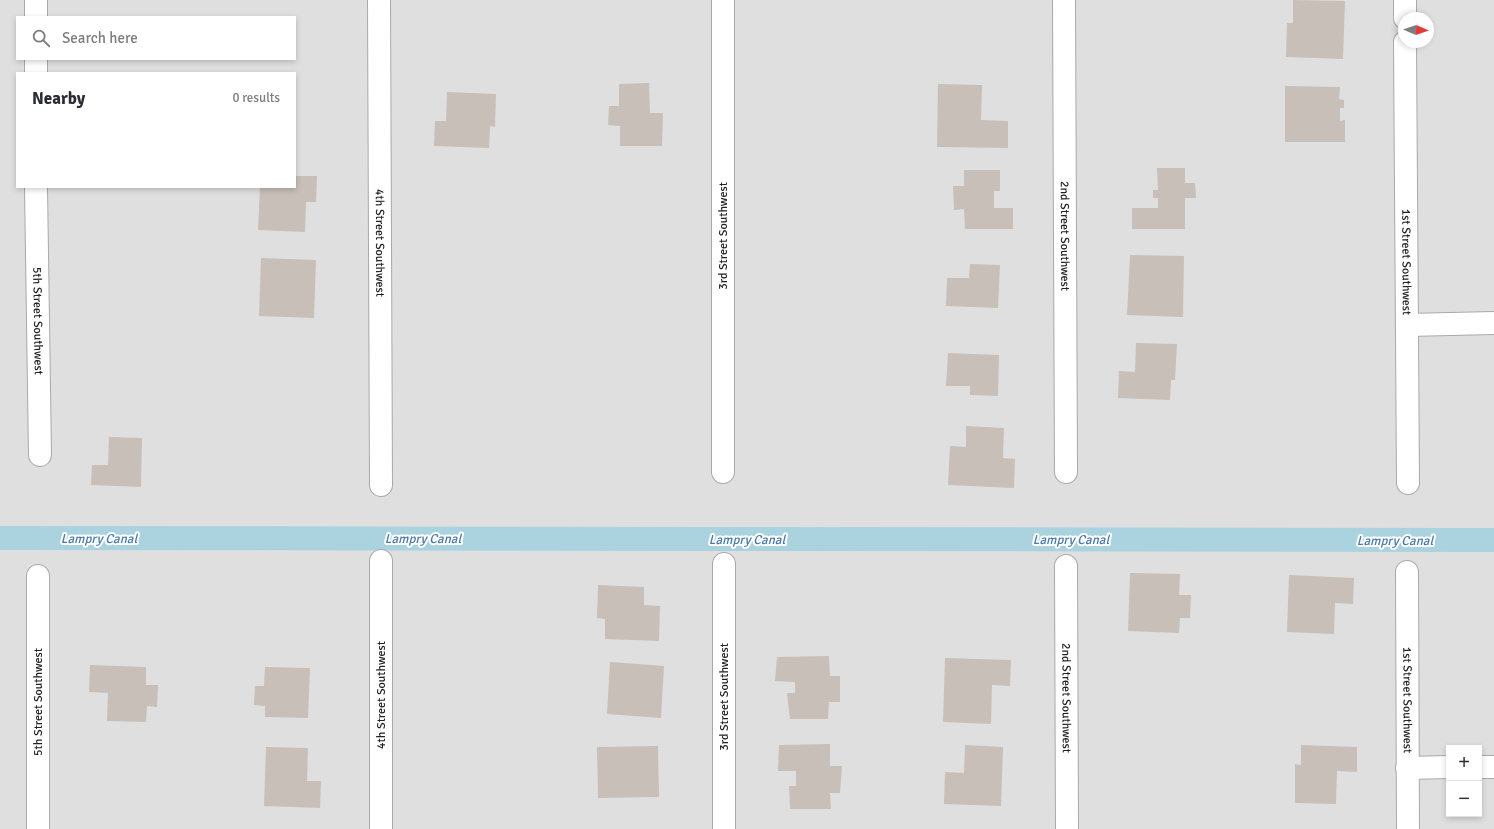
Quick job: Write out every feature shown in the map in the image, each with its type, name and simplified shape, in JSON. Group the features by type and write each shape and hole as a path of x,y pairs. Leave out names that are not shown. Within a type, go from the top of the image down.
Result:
{"street":[{"path":"36,0 36,16"},
{"name":"4th Street Southwest","path":"379,0 381,485"},
{"name":"3rd Street Southwest","path":"723,0 723,472"},
{"name":"2nd Street Southwest","path":"1064,0 1066,472"},
{"path":"1405,0 1405,12"},
{"name":"1st Street Southwest","path":"1405,48 1408,483"},
{"path":"36,60 36,72"},
{"name":"5th Street Southwest","path":"36,188 40,455"},
{"path":"1407,324 1494,323"},
{"name":"4th Street Southwest","path":"381,562 381,829"},
{"name":"3rd Street Southwest","path":"724,564 724,829"},
{"name":"2nd Street Southwest","path":"1066,566 1067,829"},
{"name":"1st Street Southwest","path":"1407,572 1408,829"},
{"name":"5th Street Southwest","path":"38,576 38,829"},
{"path":"1407,768 1446,767"},
{"path":"1482,767 1494,767"}],"shaded area":[{"path":"0,0 1494,0 1494,829 0,829"}],"building":[{"path":"1293,0 1345,1 1343,59 1286,57 1287,23 1293,23"},
{"path":"649,83 650,113 663,113 662,146 620,146 620,126 608,125 609,106 619,106 619,84"},
{"path":"938,84 982,85 981,120 1008,121 1008,148 937,147"},
{"path":"1285,86 1340,87 1339,99 1344,100 1344,108 1340,108 1340,121 1345,120 1345,142 1285,142"},
{"path":"447,92 496,94 495,127 490,126 489,148 434,146 435,121 446,121"},
{"path":"1157,168 1185,168 1185,183 1195,183 1196,198 1185,198 1185,229 1132,229 1132,208 1158,208 1158,198 1153,198 1153,190 1158,190"},
{"path":"964,170 1000,170 1000,191 994,191 994,208 1013,208 1013,229 965,229 964,209 954,210 953,186 964,186"},
{"path":"296,176 317,176 316,202 306,202 305,232 258,230 260,188 296,188"},
{"path":"1130,255 1184,256 1183,317 1127,315"},
{"path":"261,258 316,260 314,318 259,316"},
{"path":"970,264 1000,265 998,308 946,306 947,278 969,278"},
{"path":"1136,343 1177,344 1175,380 1171,380 1170,400 1118,398 1119,371 1135,372"},
{"path":"948,353 999,355 998,396 970,395 970,386 946,386"},
{"path":"966,426 1004,428 1003,458 1015,459 1014,488 948,485 950,446 966,447"},
{"path":"109,437 142,438 141,487 91,485 92,465 108,465"},
{"path":"1130,573 1180,574 1179,595 1191,595 1190,618 1180,618 1179,633 1128,631"},
{"path":"1289,575 1354,578 1353,604 1335,603 1334,634 1287,632"},
{"path":"598,585 644,587 644,605 660,606 659,641 605,639 605,619 597,618"},
{"path":"829,656 830,676 840,676 840,702 829,702 828,719 790,719 787,693 795,693 795,682 775,681 777,657"},
{"path":"945,658 1011,660 1010,686 992,685 991,724 943,722"},
{"path":"610,662 664,666 661,718 607,714"},
{"path":"90,665 146,667 146,685 158,685 157,707 147,706 146,722 107,721 108,693 89,692"},
{"path":"265,667 310,668 308,718 265,717 265,706 254,705 255,686 264,686"},
{"path":"830,744 830,766 842,766 840,793 830,793 831,809 790,809 789,786 796,786 796,771 778,771 779,745"},
{"path":"965,745 1003,747 1001,806 944,804 945,772 964,773"},
{"path":"1301,745 1357,747 1357,772 1337,771 1336,804 1295,803 1295,764 1301,765"},
{"path":"658,746 659,797 598,798 597,747"},
{"path":"266,747 308,748 307,781 321,781 320,808 264,806"}],"waterway":[{"name":"Lampry Canal","path":"0,538 1494,540"}]}
